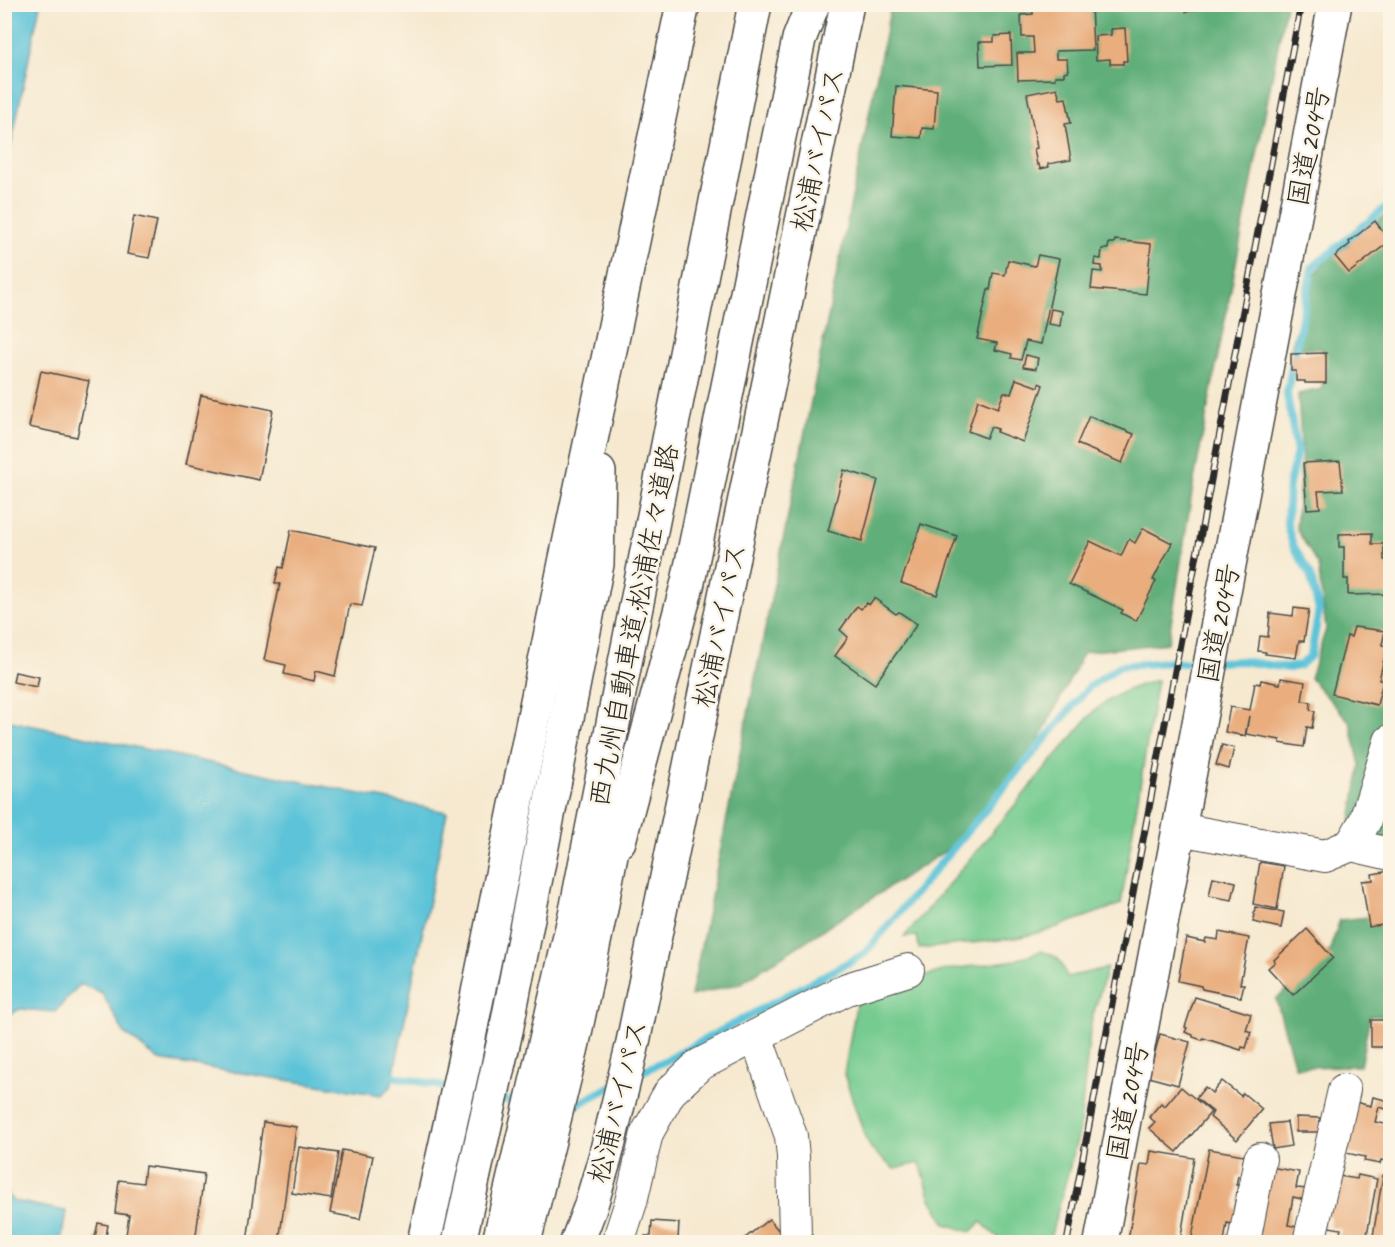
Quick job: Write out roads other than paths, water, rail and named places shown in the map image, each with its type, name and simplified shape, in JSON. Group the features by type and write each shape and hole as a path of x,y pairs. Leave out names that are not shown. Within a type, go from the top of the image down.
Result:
{"highway":[{"path":"424,1242 464,1062 560,586 683,4"},
{"name":"西九州自動車道;松浦佐々道路","path":"524,1242 559,1044 577,906 755,4"},
{"name":"西九州自動車道;松浦佐々道路","path":"499,1242 601,909 661,583 776,4"},
{"path":"601,909 688,582 799,39 813,4"},
{"name":"松浦バイパス","path":"577,1242 591,1208 632,1047 847,4"},
{"name":"国道204号","path":"1101,1242 1335,4"},
{"path":"459,1242 506,1031 597,564 601,393"}],"street":[{"path":"1351,845 1365,821 1390,741"},
{"path":"1179,828 1325,856 1351,845 1390,854"},
{"path":"618,1242 631,1202 647,1133 670,1092 699,1065 847,989 908,970"},
{"path":"756,1036 791,1136 797,1242"},
{"path":"1309,1242 1344,1090"},
{"path":"1244,1242 1260,1159"}],"water":[{"path":"4,5 40,5 5,174"},
{"path":"5,720 447,812 391,1087 381,1095 159,1060 124,1033 102,993 80,984 55,1012 20,1009 5,1017"},
{"path":"5,1190 13,1201 66,1211 61,1242 5,1242"}],"waterway":[{"path":"1217,662 1242,661 1289,668 1301,665 1311,655 1319,610 1310,574 1293,545 1287,525 1289,485 1297,452 1287,393 1312,268 1390,204"},
{"path":"634,1075 667,1060 864,954 1089,687 1120,666 1204,662"},
{"path":"393,1076 451,1088"},
{"path":"564,1108 569,1109 614,1085"},
{"path":"496,1097 525,1105"}],"railway":[{"path":"1067,1242 1301,4"}]}
